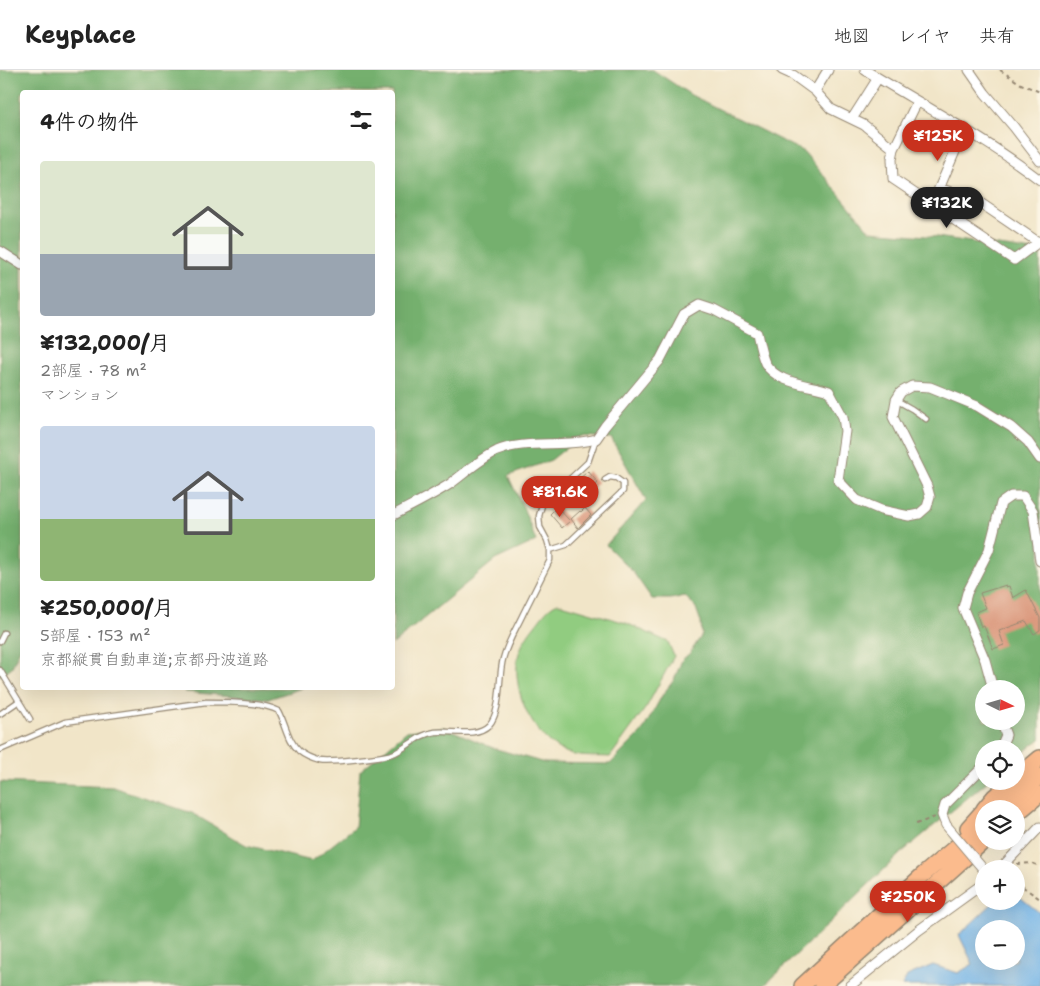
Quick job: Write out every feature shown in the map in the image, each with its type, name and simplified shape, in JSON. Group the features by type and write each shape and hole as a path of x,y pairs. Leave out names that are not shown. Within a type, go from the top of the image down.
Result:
{"highway":[{"path":"1025,770 1040,758"},
{"path":"1011,800 1040,776"},
{"path":"992,800 1002,790"},
{"path":"1025,806 1040,794"},
{"path":"1025,819 1040,808"},
{"path":"944,856 975,820"},
{"path":"802,986 944,856 975,830"},
{"path":"822,986 975,849"},
{"path":"864,947 985,850"}],"street":[{"path":"782,70 793,75 815,91 831,109 864,125 894,149"},
{"path":"815,91 828,70"},
{"path":"865,70 917,102 965,128 1040,180"},
{"path":"969,70 985,94 1040,161"},
{"path":"852,119 878,78"},
{"path":"917,102 894,149 892,159 893,179 1014,260 1039,241 979,202 939,188"},
{"path":"932,205 965,128"},
{"path":"0,251 20,264"},
{"path":"395,514 450,484 482,460 498,451 516,446 581,443 596,439 660,360 684,314 699,305 714,310 757,333 765,362 772,373 790,382 829,391 843,417 845,431 838,480 857,500 881,510 909,516 919,514 927,507 930,496 928,486 893,417 896,400 901,392 912,386 930,387 977,406 1011,427 1028,442 1040,459"},
{"path":"990,680 985,660 963,608 967,593 989,550 1001,503 1011,496 1023,496 1033,511 1040,561"},
{"path":"975,775 945,806 942,815 946,825 976,860"},
{"path":"1009,860 1040,827"},
{"path":"850,986 919,930 975,890"}],"lane":[{"path":"896,400 926,419"},
{"path":"0,750 65,722 206,702 227,702 272,708 279,711 291,742 299,751 310,758 321,761 339,761 394,754 419,737 433,732 469,732 483,729 490,724 496,713 503,658 509,641 550,560 547,540 540,527 539,516 542,505 588,462 596,439"},
{"path":"550,550 566,545 623,491 623,483 616,478 610,477 605,480"},
{"path":"0,641 4,633"},
{"path":"0,670 30,720"},
{"path":"0,714 19,701"}],"path":[{"path":"1000,70 1021,84 1040,92"},
{"path":"916,824 936,816"},
{"path":"1031,863 1040,866"},
{"path":"1025,888 1040,899"}],"green space":[{"path":"0,70 653,70 691,95 804,152 870,231 937,237 1040,252 1040,739 1025,751 1025,740 975,740 975,790 977,790 901,853 764,986 0,986 0,782 113,787 192,813 246,845 312,861 355,827 360,771 407,731 444,727 493,748 545,763 610,764 642,732 663,694 674,680 682,660 690,653 702,635 701,622 696,608 685,596 671,599 652,599 633,572 606,545 646,500 611,438 581,436 551,460 508,476 523,507 536,541 495,560 395,642 395,90 20,90 20,649 12,667 0,676"},
{"path":"558,603 626,623 668,642 674,656 647,706 610,757 576,755 558,748 547,740 537,728 528,715 522,700 518,686 517,671 521,648 543,614"},
{"path":"185,690 296,690 268,699 185,692"}],"water":[{"path":"1025,901 1040,913 1040,986 902,986 907,976 933,965 958,973 973,964 959,935 985,910 1025,910"}],"building":[{"path":"588,471 598,483 586,494 576,482"},
{"path":"557,507 570,521 562,528 550,514"},
{"path":"585,508 591,515 578,528 571,519"},
{"path":"1006,585 1006,587 1009,586 1013,598 1026,590 1040,618 1040,630 1034,634 1026,621 999,631 1004,645 993,649 984,626 981,627 976,612 986,608 980,593"}]}
